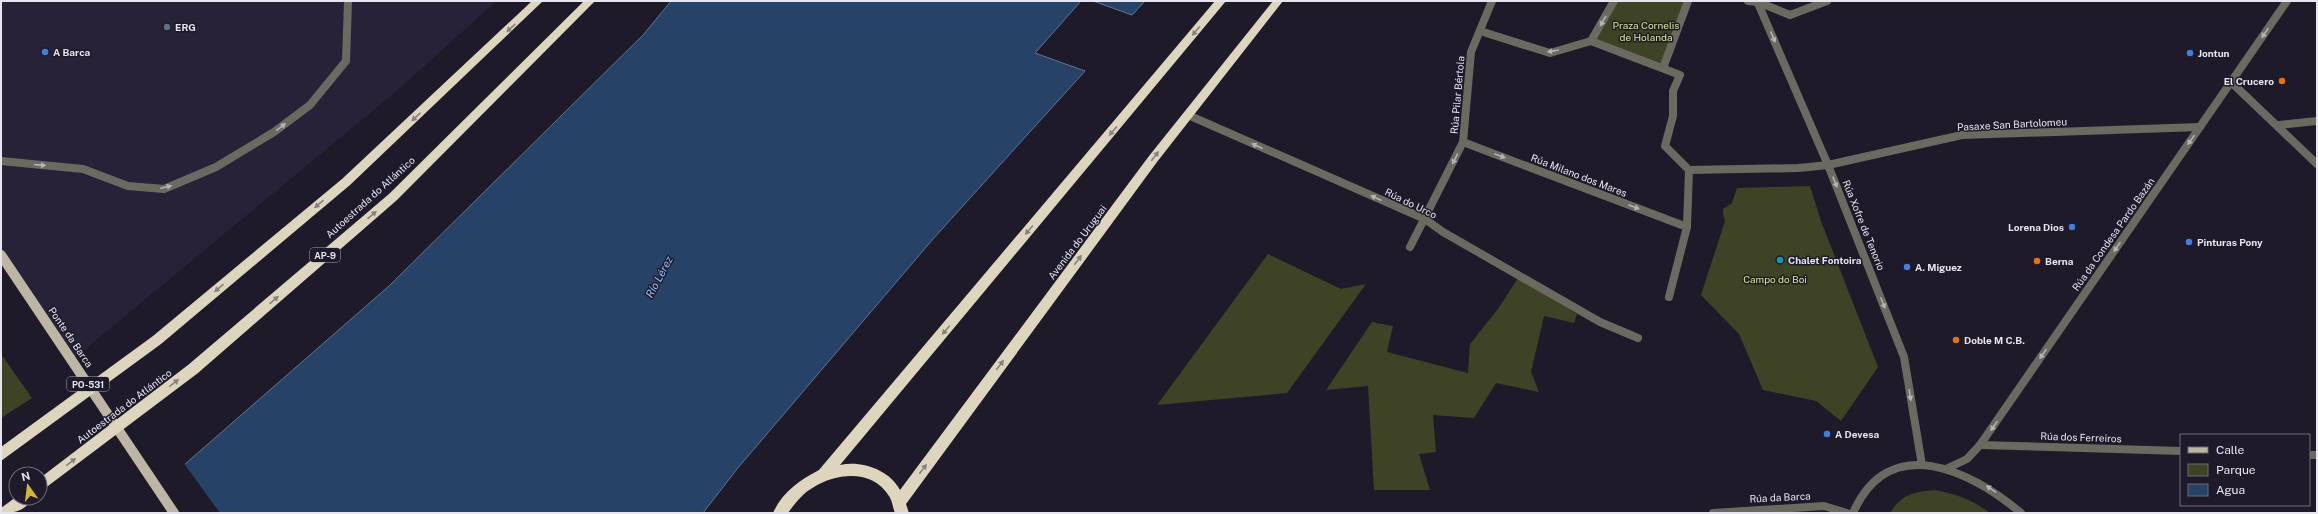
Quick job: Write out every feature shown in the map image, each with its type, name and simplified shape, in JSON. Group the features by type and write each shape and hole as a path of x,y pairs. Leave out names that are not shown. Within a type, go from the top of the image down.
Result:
{"highway":[{"path":"1,455 156,340 346,182 538,1"},
{"name":"Autoestrada do Atlántico","path":"48,480 192,369 392,198 590,1"},
{"path":"825,473 1221,1"},
{"name":"Avenida do Uruguai","path":"901,507 1188,115 1278,1"},
{"path":"780,513 791,495 807,482 825,473 844,469 862,470 879,476 892,486 901,507"},
{"path":"5,513 14,506"}],"main road":[{"name":"Ponte da Barca","path":"1,255 174,513"}],"street":[{"path":"1,161 82,169 128,186 164,189 216,167 274,132 310,105 346,61 348,1"},
{"name":"Rúa Pilar Bértola","path":"1410,247 1425,220 1463,142 1470,52 1492,1"},
{"path":"1591,41 1614,1"},
{"path":"1663,68 1688,1"},
{"path":"1748,1 1757,1 1790,16 1828,1"},
{"name":"Rúa Xofre de Tenorio","path":"1757,1 1828,165 1904,357 1922,465"},
{"name":"Rúa da Condesa Pardo Bazán","path":"1946,469 1967,459 1980,445 2287,1"},
{"path":"1480,31 1550,53 1591,41 1680,75 1673,91 1673,116 1665,146 1689,170 1799,168 1828,165"},
{"path":"2231,82 2279,125 2317,164"},
{"name":"Rúa do Urco","path":"1188,115 1425,220 1443,232 1600,322 1638,338"},
{"path":"2279,125 2317,121"},
{"name":"Pasaxe San Bartolomeu","path":"1828,165 1962,135 2200,127"},
{"name":"Rúa Milano dos Mares","path":"1463,142 1687,227"},
{"path":"1668,297 1687,227 1689,170"},
{"name":"Rúa dos Ferreiros","path":"1980,445 2180,451"},
{"path":"1853,513 1863,489 1880,474 1900,467 1922,465 1946,469 1971,478 1990,488 2021,513"},
{"name":"Rúa da Barca","path":"1713,513 1824,506 1847,513"}],"shaded area":[{"path":"1,1 496,1 399,89 72,360 1,255"}],"green space":[{"name":"Praza Cornelis de Holanda","path":"1614,1 1688,1 1663,68 1591,41"},
{"name":"Campo do Boi","path":"1810,186 1821,221 1878,367 1841,421 1816,401 1763,390 1739,334 1701,295 1725,221 1723,209 1732,203 1737,188"},
{"path":"1268,254 1341,289 1366,284 1287,393 1157,405"},
{"path":"1518,278 1577,314 1574,323 1544,316 1531,372 1539,392 1496,383 1474,418 1433,415 1436,452 1419,454 1430,490 1374,490 1368,386 1326,390 1372,322 1393,326 1387,352 1468,373 1470,344 1498,309"},
{"path":"1,354 32,398 1,418"},
{"path":"1935,490 1964,498 1977,504 1990,513 1890,513 1899,502 1909,495"}],"water":[{"name":"Río Lérez","path":"671,1 1081,1 1035,53 1085,71 933,239 737,469 703,513 129,513 389,286 644,34"},
{"path":"1093,1 1145,1 1132,15"}],"pier":[{"path":"183,462 220,513 127,513 148,492"}],"place":[{"name":"ERG","path":"167,27"},
{"name":"A Barca","path":"45,52"},
{"name":"Jontun","path":"2190,53"},
{"name":"El Crucero","path":"2282,81"},
{"name":"Lorena Dios","path":"2072,227"},
{"name":"Pinturas Pony","path":"2189,242"},
{"name":"Chalet Fontoira","path":"1780,260"},
{"name":"Berna","path":"2037,261"},
{"name":"A. Miguez","path":"1907,267"},
{"name":"Doble M C.B.","path":"1956,340"},
{"name":"A Devesa","path":"1827,434"}]}
